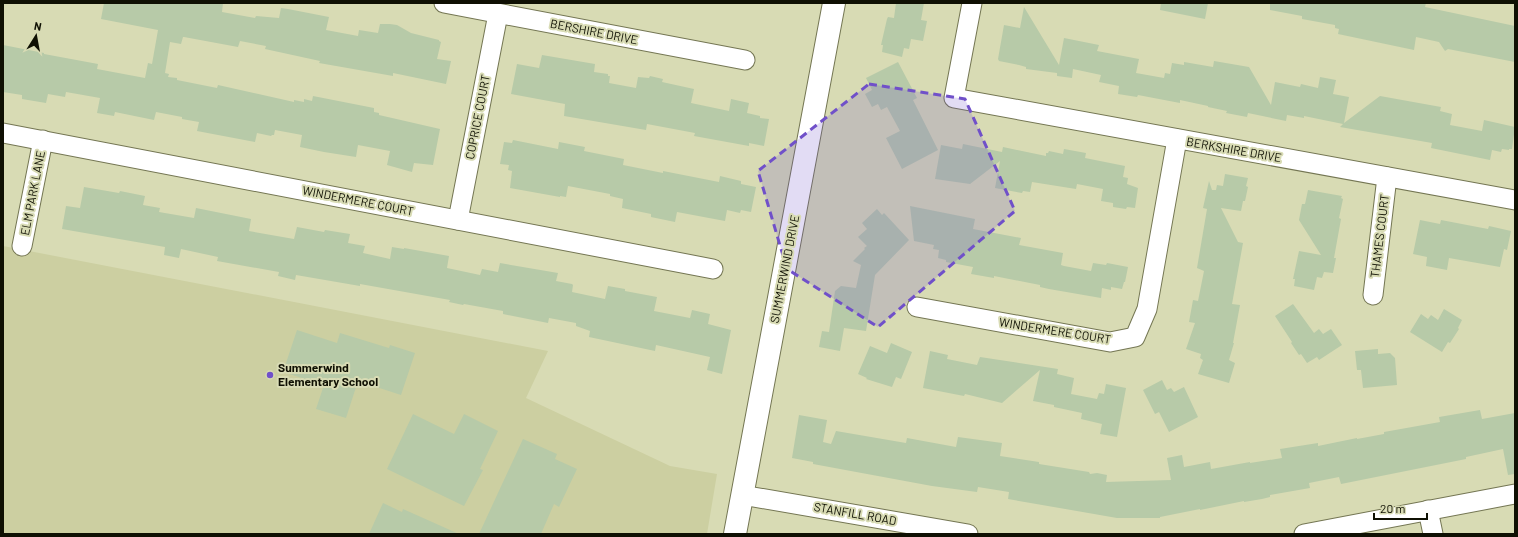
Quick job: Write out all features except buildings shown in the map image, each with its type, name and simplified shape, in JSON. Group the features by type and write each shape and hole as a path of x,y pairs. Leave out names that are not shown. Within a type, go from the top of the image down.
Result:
{"street":[{"name":"BERSHIRE DRIVE","path":"444,3 745,60"},
{"name":"SUMMERWIND DRIVE","path":"735,534 834,3"},
{"name":"BERKSHIRE DRIVE","path":"972,3 954,98 1515,200"},
{"name":"COPRICE COURT","path":"458,220 498,14"},
{"name":"WINDERMERE COURT","path":"3,133 713,269"},
{"name":"WINDERMERE COURT","path":"917,307 1110,342 1135,337 1147,309 1177,139"},
{"name":"ELM PARK LANE","path":"22,246 43,140"},
{"name":"THAMES COURT","path":"1373,295 1387,177"},
{"path":"1304,534 1515,494"},
{"name":"STANFILL ROAD","path":"742,495 880,526 968,534"},
{"path":"1428,510 1433,534"}],"highlighted area":[{"path":"869,84 965,99 1015,211 878,327 787,269 758,171"}],"shaded area":[{"name":"Summerwind Elementary School","path":"3,246 548,351 526,398 670,466 717,474 707,534 3,534"}],"place":[{"name":"Summerwind Elementary School","path":"270,375"}]}
